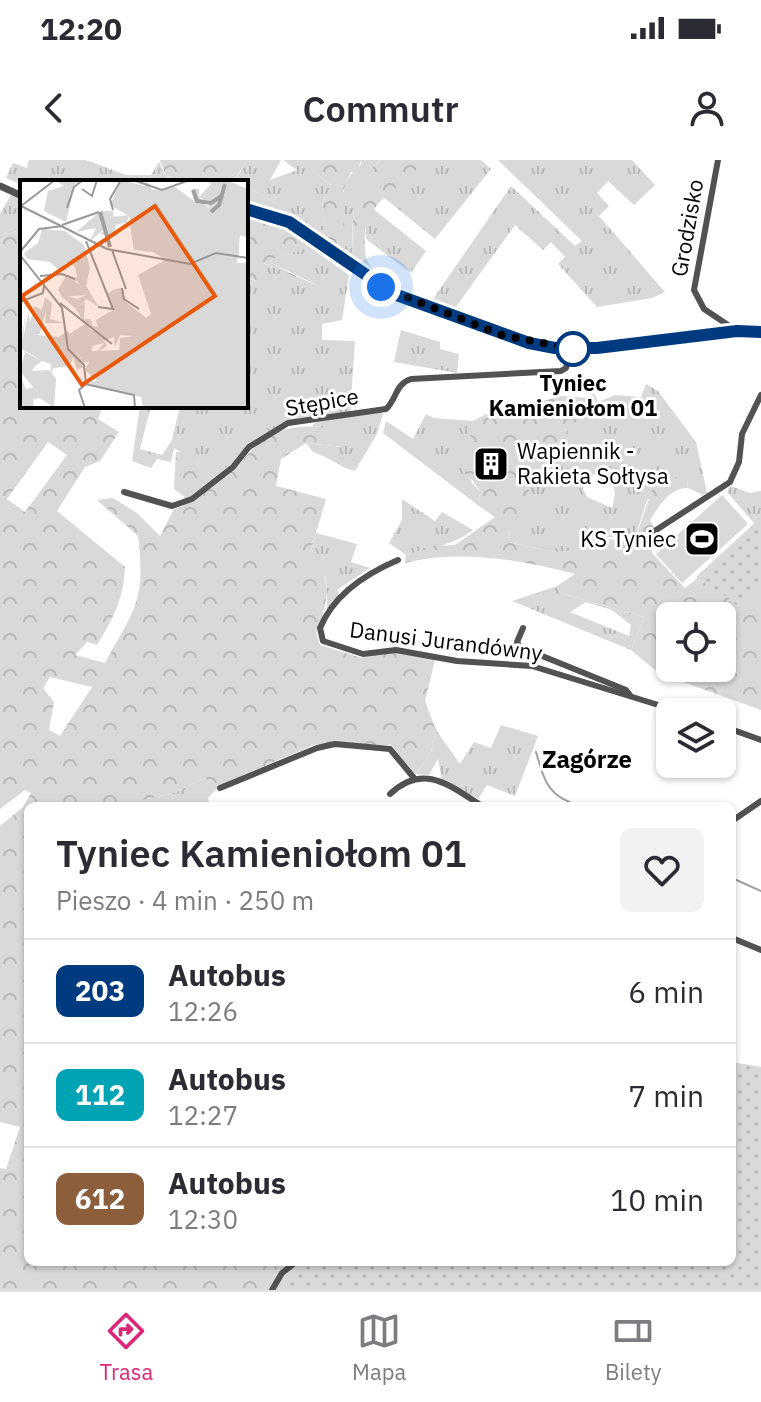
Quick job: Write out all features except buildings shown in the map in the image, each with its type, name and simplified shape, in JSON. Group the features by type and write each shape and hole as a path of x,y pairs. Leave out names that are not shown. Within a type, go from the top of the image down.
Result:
{"street":[{"name":"Grodzisko","path":"718,160 694,290 704,309 737,331"},
{"path":"0,186 20,195"},
{"path":"248,210 289,222 394,294 515,339 571,349 737,331 761,332"},
{"name":"Stępice","path":"124,492 172,506 192,499 215,478 233,467 249,447 288,423 386,409 393,404 399,385 411,379 524,376 561,371 566,368 571,349"},
{"path":"650,534 727,487 737,470 742,434 761,395"},
{"name":"Danusi Jurandówny","path":"398,560 361,578 332,605 320,628 323,641 363,654 396,650 457,661 532,666 609,692 656,704"},
{"path":"523,628 517,642 520,647 626,690 630,695"},
{"path":"736,731 761,740"},
{"path":"220,788 290,756 335,744 390,749 414,778 443,783 475,802"},
{"path":"390,794 414,778"},
{"path":"736,818 761,801"},
{"path":"736,940 761,950"},
{"path":"272,1290 282,1273 291,1266"}],"green space":[{"path":"29,160 86,160 126,175 151,175 159,162 166,176 177,180 20,180 20,184 6,178 13,163 27,168"},
{"path":"160,160 247,160 236,178 238,180 177,180 166,176"},
{"path":"247,160 281,160 270,180 297,170 283,160 318,160 318,175 331,185 322,205 326,233 248,187 248,180 236,179"},
{"path":"318,160 361,160 357,172 351,172 343,191 345,249 353,254 355,203 362,182 370,171 380,160 425,160 381,201 367,223 366,257 381,283 300,226 248,206 248,187 325,232 322,205 331,185 318,175"},
{"path":"361,160 380,160 370,170 358,192 353,216 353,255 345,249 342,203 347,182 361,165"},
{"path":"425,160 481,160 491,169 435,239 382,196"},
{"path":"498,160 632,160 655,185 634,205 608,181 597,193 609,206 599,216 665,292 652,298 597,307 558,264 565,257 551,242 543,250 515,225 453,311 431,302 511,186 575,246 582,241"},
{"path":"11,195 20,199 20,234 10,229 0,242 0,214"},
{"path":"372,208 426,251 411,273 366,239 366,223"},
{"path":"248,212 308,236 380,291 309,248 272,259 271,263 319,288 264,263 256,281 248,277"},
{"path":"10,229 20,234 20,408 102,408 98,419 119,432 100,461 85,467 57,511 125,567 120,598 103,635 97,645 87,642 75,655 105,663 131,616 139,590 138,536 97,500 113,498 137,513 160,536 174,509 183,506 185,497 174,489 176,452 187,452 198,462 210,466 238,466 260,443 281,431 306,426 337,428 343,447 306,443 281,459 276,486 326,499 311,550 322,570 326,590 324,610 316,632 320,645 362,658 396,650 435,660 425,701 436,730 431,752 416,774 410,771 392,745 316,744 220,785 203,778 176,792 135,802 26,802 31,793 25,790 0,809 0,242","holes":["48,442 67,455 25,512 7,499","50,677 92,687 60,736 49,730 54,702 43,688"]},
{"path":"309,247 349,275 342,320 322,324 322,340 355,341 350,414 298,421 270,431 245,451 232,467 210,469 174,448 171,462 157,459 151,468 132,461 140,408 150,408 140,449 162,455 172,440 180,408 248,408 248,278 256,281 263,263 319,286 271,263 272,259"},
{"path":"401,330 440,342 440,349 459,354 457,373 394,362"},
{"path":"646,384 658,391 696,442 707,493 703,495 688,488 687,479 647,500 636,535 611,531 613,537 584,539 579,551 555,552 508,542 519,478 529,464 541,470 569,429 590,411 590,398 594,393 598,402 615,395 641,397","holes":["588,473 612,480 615,494 612,508 587,497 583,489"]},
{"path":"560,396 590,398 591,411 569,429 540,470 529,464 520,478 534,497 524,523 510,530 508,542 555,552 579,551 584,539 640,540 653,536 652,553 685,588 694,581 720,586 761,563 761,710 736,701 736,698 728,698 683,682 736,682 736,602 656,602 656,670 631,650 644,617 560,593 557,586 575,574 490,558 447,557 405,563 406,555 433,546 455,545 495,517 479,506 480,491 460,463 476,443 469,434 473,421 486,414 507,412 509,404 527,401 528,409 543,410 544,401"},
{"path":"379,412 383,414 377,434 355,471 313,452 306,443 342,447 337,429 312,426 316,422"},
{"path":"426,414 433,418 473,421 476,443 471,452 471,482 480,491 479,506 383,433 386,421 413,439"},
{"path":"674,477 687,479 688,488 675,491 661,503 650,520 655,530 637,534 652,490"},
{"path":"731,486 750,493 761,491 761,524 720,586 694,581 755,524 727,492"},
{"name":"KS Tyniec","path":"722,495 748,524 682,583 656,554"},
{"path":"402,499 435,521 442,512 473,530 450,543 406,555 389,543 402,520"},
{"path":"761,517 761,581 741,606 696,577"},
{"path":"316,533 357,544 351,562 370,568 337,590 339,595 327,609 326,580 311,551"},
{"path":"557,586 560,593 644,617 631,650 512,601","holes":["586,602 612,610 631,625 629,636 570,612"]},
{"path":"501,725 538,736 515,796 487,785 478,799 442,780 438,759 429,775 416,774 431,752 436,730 460,764 474,742 491,748"},
{"path":"203,778 220,785 208,798 209,802 134,802 176,792"},
{"path":"23,807 24,1266 620,1266 612,1290 0,1290 0,1168 6,1169 20,1127 0,1122 0,826"},
{"path":"736,1063 761,1067 761,1290 275,1290 296,1266 736,1266"}],"waterway":[{"path":"536,752 549,786 560,798 569,802"},
{"path":"736,880 761,891"}],"bus line":[{"name":"203","path":"248,209 289,222 394,294 529,343 555,348 597,348 737,331 761,332"}],"place":[{"name":"Tyniec Kamieniołom 01","path":"573,349"},
{"name":"Wapiennik - Rakieta Sołtysa","path":"491,464"},
{"name":"KS Tyniec","path":"702,539"}],"district":[{"name":"Zagórze","path":"587,760"}],"route":[{"path":"381,287 502,335 529,343 573,349"}]}
